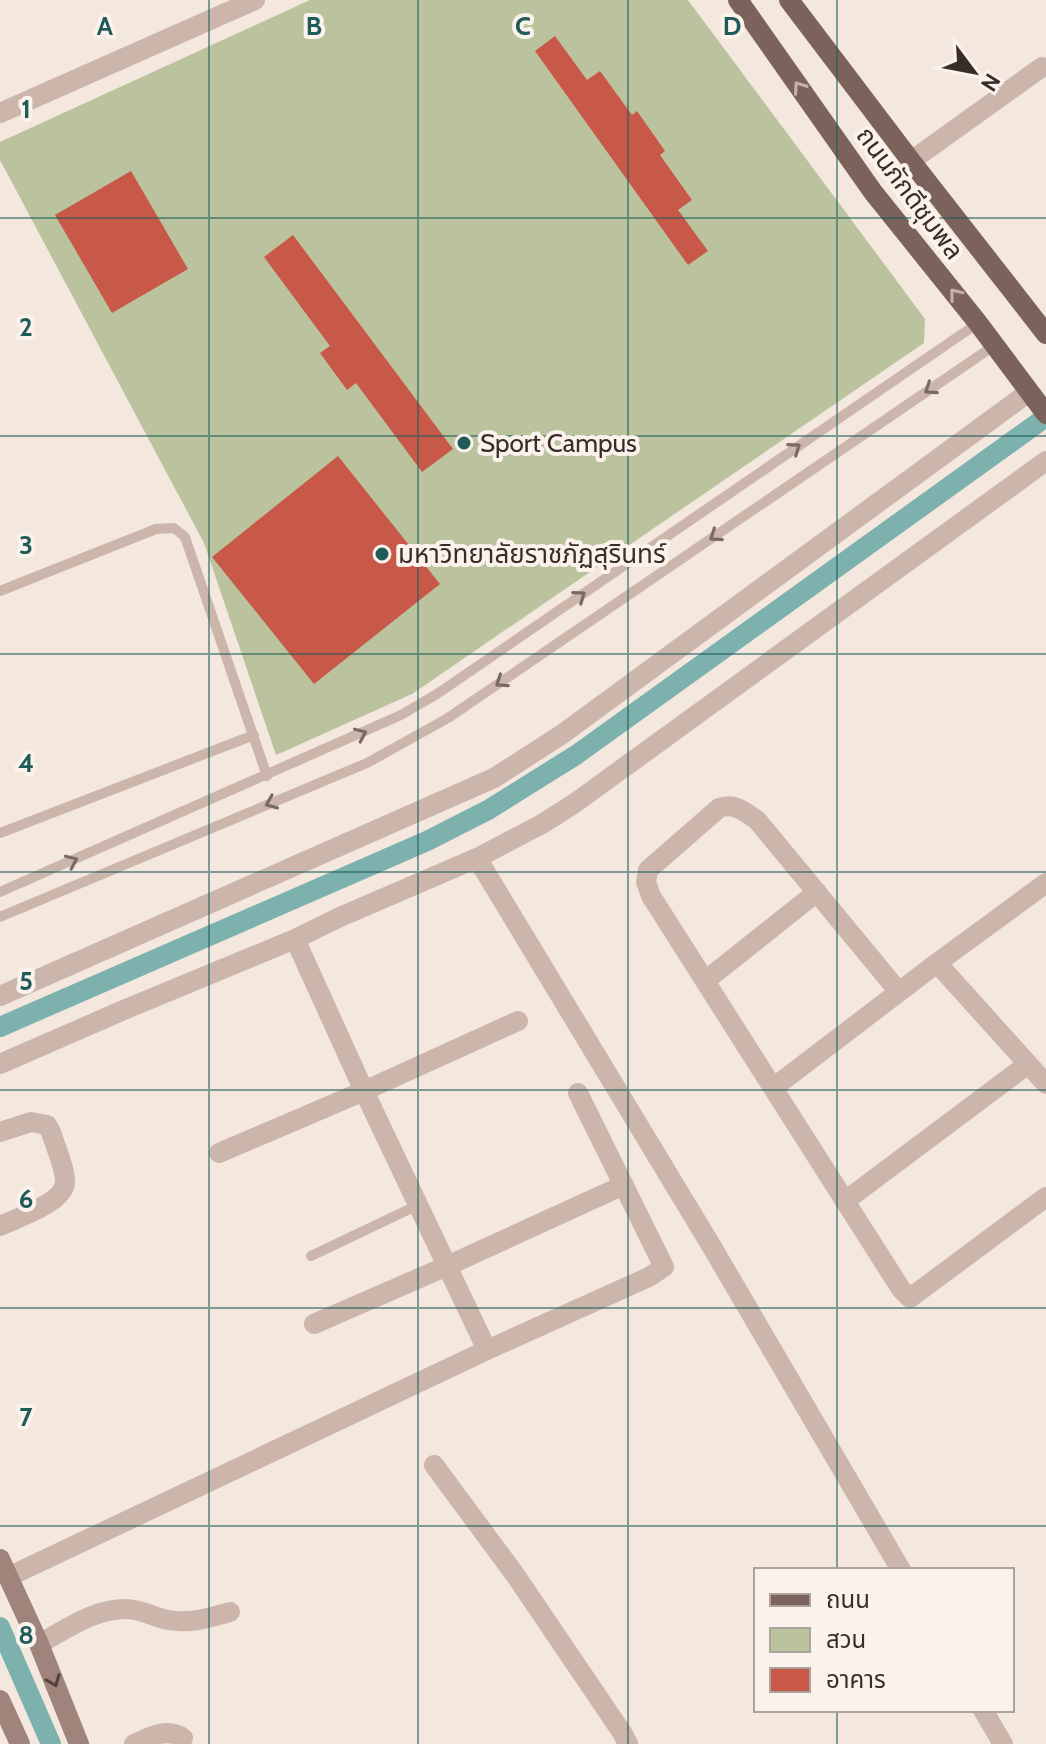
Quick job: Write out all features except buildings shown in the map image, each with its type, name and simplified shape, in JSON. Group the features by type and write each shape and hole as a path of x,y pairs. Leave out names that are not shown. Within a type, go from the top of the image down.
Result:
{"main road":[{"name":"ถนนภักดีชุมพล","path":"738,0 873,192 1037,402"},
{"name":"ถนนภักดีชุมพล","path":"789,0 1046,334"}],"street":[{"path":"0,113 255,0"},
{"path":"911,161 1042,67"},
{"path":"0,996 494,778 561,735 1037,402"},
{"path":"0,1064 295,939 477,858 542,824 1046,461"},
{"path":"899,992 757,820 740,808 727,805 719,808 648,870 646,882 651,896 901,1289 910,1298 1046,1197"},
{"path":"477,858 712,1247 900,1568"},
{"path":"773,1088 1046,883"},
{"path":"705,981 817,892"},
{"path":"295,939 487,1350"},
{"path":"937,963 1046,1084"},
{"path":"219,1153 518,1021"},
{"path":"845,1201 1028,1064"},
{"path":"79,1744 39,1644 4,1568 662,1269 664,1265 578,1093"},
{"path":"0,1132 31,1122 47,1125 65,1179 62,1193 54,1200 0,1226"},
{"path":"314,1324 624,1185"},
{"path":"434,1465 516,1576 628,1744"},
{"path":"39,1644 93,1614 113,1610 138,1610 180,1621 198,1621 230,1612"},
{"path":"0,1700 20,1744"},
{"path":"984,1712 1003,1744"},
{"path":"134,1744 161,1733 176,1733 183,1738"}],"lane":[{"path":"1,889 267,776 401,715 437,694 978,323"},
{"path":"0,917 367,763 448,718 995,345"},
{"path":"0,591 156,529 174,528 185,537 267,776"},
{"path":"0,833 254,735"},
{"path":"311,1256 418,1205"}],"green space":[{"name":"Sport Campus","path":"310,0 688,0 925,319 924,343 412,694 276,755 204,543 0,160 0,142"}],"waterway":[{"path":"0,1027 427,841 488,810 576,755 1046,417"},
{"path":"0,1627 51,1744"}],"place":[{"name":"Sport Campus","path":"464,443"},
{"name":"มหาวิทยาลัยราชภัฏสุรินทร์","path":"382,554"}]}
